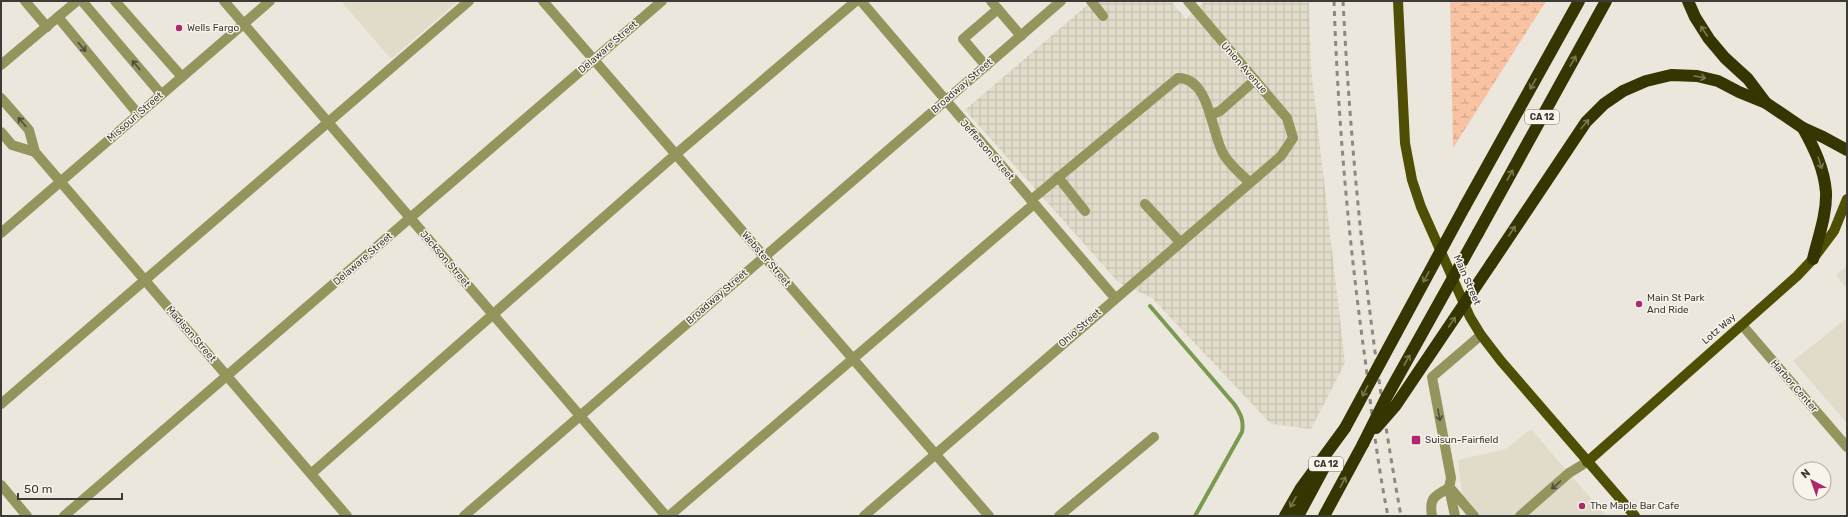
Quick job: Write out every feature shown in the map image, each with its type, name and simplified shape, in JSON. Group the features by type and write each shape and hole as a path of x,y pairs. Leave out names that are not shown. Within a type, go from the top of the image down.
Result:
{"highway":[{"name":"CA 12","path":"1298,516 1579,1"},
{"name":"CA 12","path":"1324,516 1386,398 1606,1"},
{"path":"1688,1 1695,17 1709,39 1725,58 1748,79 1766,103"},
{"path":"1363,444 1396,405 1586,122 1604,104 1623,91 1646,80 1671,76 1697,76 1718,81 1738,92 1766,103 1802,128 1847,150"},
{"path":"1802,128 1821,164 1826,193 1822,221 1813,259"},
{"path":"1285,516 1301,488 1345,428"}],"main road":[{"name":"Main Street","path":"1398,1 1405,143 1412,180 1421,207 1470,317 1481,335 1501,361 1635,516"},
{"name":"Lotz Way","path":"1587,462 1742,325 1813,259 1834,231 1847,199"}],"street":[{"path":"25,1 47,26"},
{"path":"82,1 162,94"},
{"path":"115,1 182,77"},
{"name":"Jackson Street","path":"224,1 579,417 666,516"},
{"name":"Missouri Street","path":"1,233 270,1"},
{"path":"1,404 469,1"},
{"name":"Webster Street","path":"543,1 989,516"},
{"name":"Delaware Street","path":"64,516 662,1"},
{"path":"312,473 676,154 856,1"},
{"name":"Jefferson Street","path":"861,1 1115,298"},
{"path":"1091,1 1103,16"},
{"path":"1,65 58,17 72,2"},
{"name":"Broadway Street","path":"464,516 1021,36 1057,2"},
{"name":"Union Avenue","path":"1192,2 1287,118 1294,138"},
{"path":"986,66 963,39 995,5 1021,36"},
{"path":"58,17 138,114"},
{"path":"669,516 852,359 1032,202 1058,177 1178,78 1184,78 1196,87 1205,100 1224,155 1250,182"},
{"path":"1210,115 1220,111 1255,80"},
{"name":"Madison Street","path":"1,98 29,130 35,152 312,473 347,516"},
{"path":"1,132 12,144 35,152"},
{"name":"Ohio Street","path":"864,516 1281,156 1294,138"},
{"path":"1058,177 1085,211"},
{"path":"1145,204 1180,242"},
{"name":"Harbor Center","path":"1742,325 1847,447"},
{"path":"1455,516 1449,488 1451,478 1432,377 1481,335"},
{"path":"1059,516 1154,437"},
{"path":"1520,516 1569,473 1587,462"},
{"path":"1,485 27,516"},
{"path":"1432,516 1431,502 1434,498 1449,488"},
{"path":"1449,488 1474,516"}],"shaded area":[{"path":"341,1 458,1 391,59"},
{"path":"1092,1 1171,1 1186,19 1205,1 1309,1 1311,69 1345,363 1311,429 1271,424 1152,298 1118,282 965,110"},
{"path":"1847,266 1847,289 1836,275"},
{"path":"1847,318 1847,423 1793,361"},
{"path":"1531,429 1606,516 1465,516 1458,460 1506,449"}],"green space":[{"path":"1450,1 1546,1 1453,148"}],"waterway":[{"path":"1150,306 1234,404 1242,421 1242,432 1195,516"}],"railway":[{"path":"1334,1 1341,138 1349,230 1373,423 1388,516"},
{"path":"1343,1 1357,195 1371,324 1401,516"}],"place":[{"name":"Wells Fargo","path":"179,28"},
{"name":"Main St Park And Ride","path":"1639,304"},
{"name":"Suisun-Fairfield","path":"1416,440"},
{"name":"The Maple Bar Cafe","path":"1582,506"}]}
